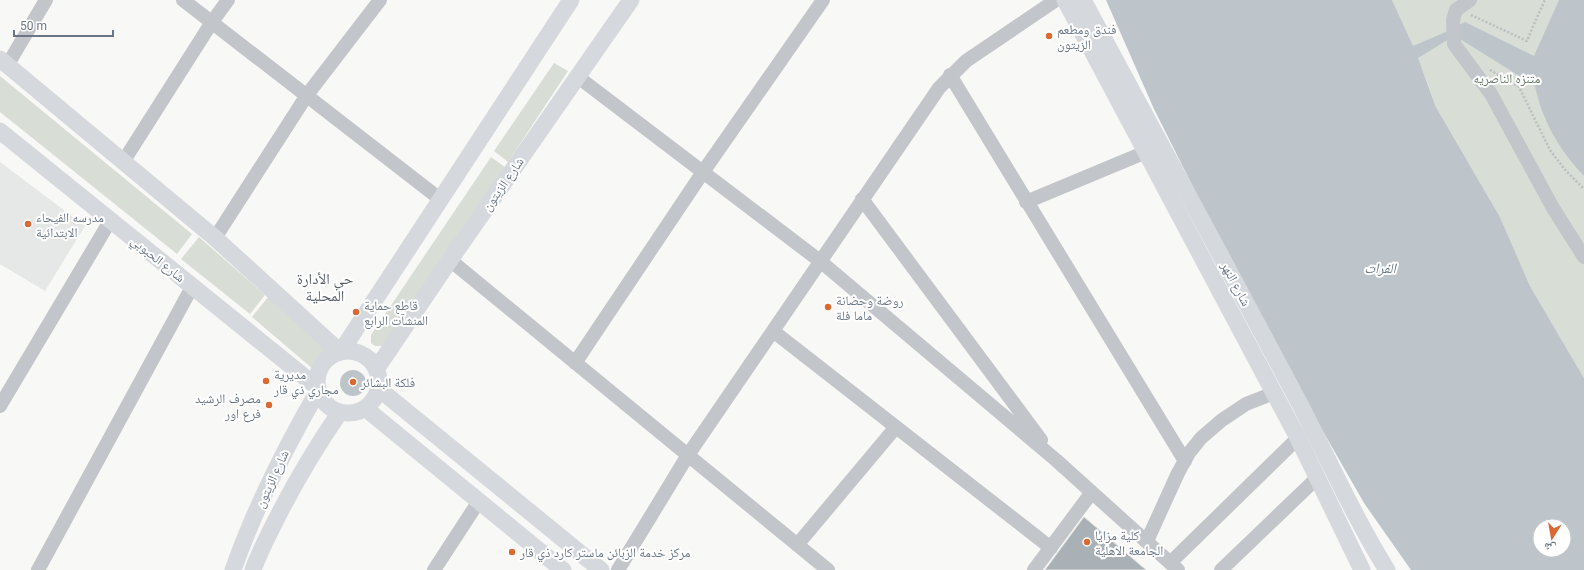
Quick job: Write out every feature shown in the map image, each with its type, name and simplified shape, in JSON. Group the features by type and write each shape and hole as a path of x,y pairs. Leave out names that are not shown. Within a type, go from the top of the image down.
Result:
{"main road":[{"path":"341,351 571,0"},
{"name":"شارع الزيتون","path":"377,368 450,260 631,0"},
{"name":"شارع النهر","path":"1065,0 1298,438 1362,570"},
{"name":"شارع النهر","path":"1083,0 1317,436 1358,520 1387,570"},
{"path":"4,62 215,238 341,351"},
{"name":"شارع الحبوبي","path":"0,131 317,389"},
{"path":"352,350 362,353 371,359 377,368 380,382 379,389 376,397 365,408 349,413 340,412 330,408 323,400 317,389 316,378 324,361 331,355 341,351 352,350"},
{"name":"شارع الزيتون","path":"232,570 272,477 317,389"},
{"path":"379,389 601,570"},
{"path":"365,408 563,570"},
{"name":"شارع الزيتون","path":"254,570 273,526 294,486 317,446 340,412"}],"street":[{"path":"4,62 46,0"},
{"path":"183,0 440,199"},
{"path":"123,162 212,22 228,0"},
{"path":"215,238 307,95 380,0"},
{"path":"575,363 703,172 823,0"},
{"path":"618,570 688,455 939,88 950,75 966,61 1056,0"},
{"path":"1470,0 1455,15 1454,44 1491,94 1553,208 1584,257"},
{"path":"950,75 1185,461"},
{"path":"578,77 820,261 1056,460 1174,566 1298,438"},
{"path":"1026,202 1146,152"},
{"path":"862,199 1056,460"},
{"path":"0,406 110,220"},
{"path":"450,260 828,570"},
{"path":"38,570 192,287"},
{"path":"773,331 1051,548"},
{"path":"1146,541 1189,453 1201,438 1222,420 1246,404 1274,393"},
{"path":"797,545 896,427"},
{"path":"1221,570 1318,477"},
{"path":"1034,570 1092,492"},
{"path":"434,570 479,501"}],"path":[{"path":"1455,15 1475,16 1527,41 1545,0"},
{"path":"1488,69 1519,87 1550,150 1566,171 1584,189"}],"shaded area":[{"path":"0,162 85,226 45,291 0,264"}],"green space":[{"name":"متنزه الناصريه","path":"1392,0 1584,0 1584,378 1530,286 1500,217 1436,107 1426,79"},
{"path":"554,63 568,71 508,162 494,151"},
{"path":"0,76 192,234 177,254 0,112"},
{"path":"491,157 505,167 383,346 375,346 371,343 371,335"},
{"path":"199,237 265,295 250,314 181,259"},
{"path":"268,297 330,347 313,369 252,317"}],"water":[{"name":"الفرات","path":"1106,0 1392,0 1413,46 1465,22 1534,56 1559,0 1584,0 1584,176 1560,146 1547,123 1535,86 1457,37 1449,39 1418,58 1436,107 1500,217 1530,286 1584,378 1584,570 1411,570 1364,503 1261,323 1154,109"},
{"path":"353,370 363,373 366,383 363,393 353,396 343,393 340,383 343,373"}],"building":[{"name":"كلية مزايا الجامعة الاهلية","path":"1084,517 1146,570 1045,570"}],"place":[{"name":"فندق ومطعم الزيتون","path":"1049,36"},
{"name":"مدرسه الفيحاء الابتدائية","path":"28,224"},
{"name":"روضة وحضانة ماما فلة","path":"828,307"},
{"name":"قاطع حماية المنشآت الرابع","path":"356,312"},
{"name":"مديرية مجاري ذي قار","path":"266,381"},
{"name":"فلكة البشائر","path":"353,382"},
{"name":"مصرف الرشيد فرع اور","path":"269,405"},
{"name":"كلية مزايا الجامعة الاهلية","path":"1087,542"},
{"name":"مركز خدمة الزبائن ماستر كارد ذي قار","path":"512,552"}],"district":[{"name":"حي الأدارة المحلية","path":"325,288"}]}
